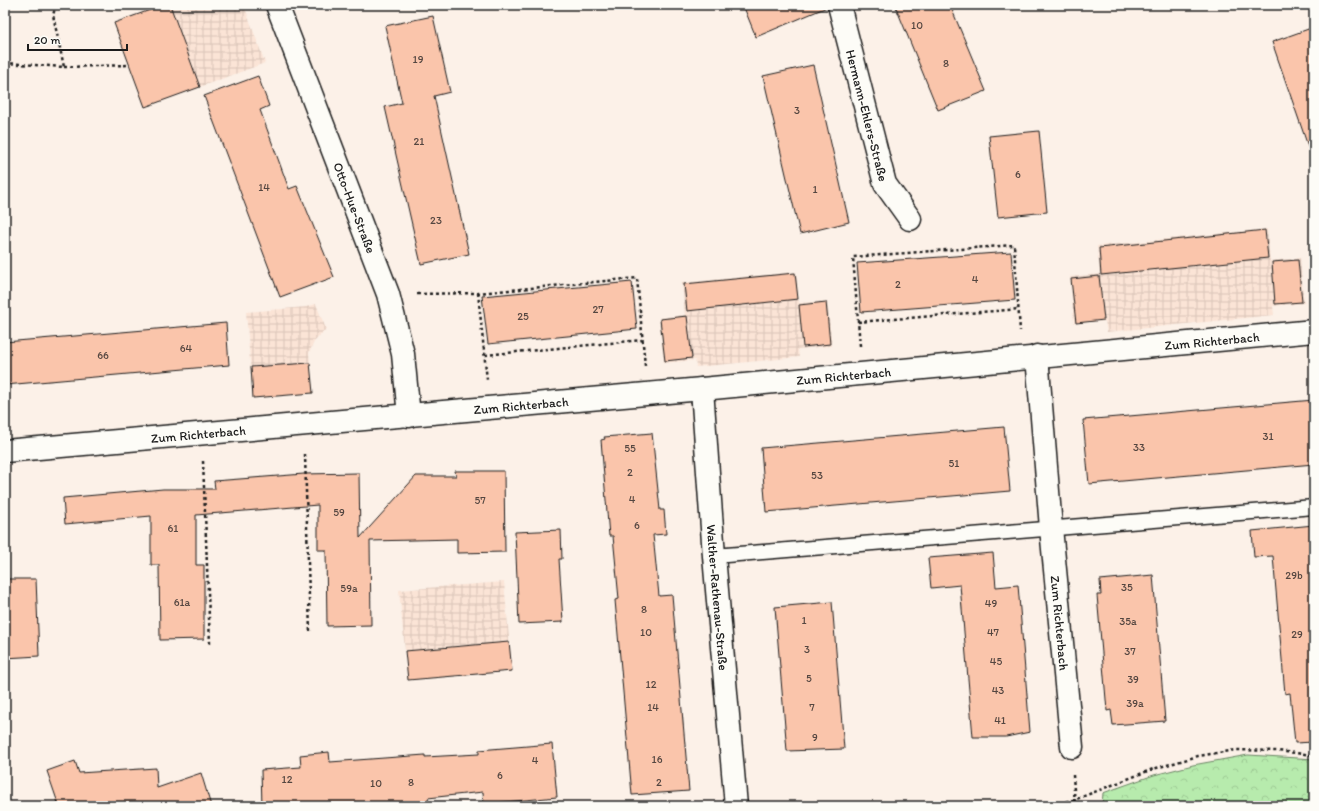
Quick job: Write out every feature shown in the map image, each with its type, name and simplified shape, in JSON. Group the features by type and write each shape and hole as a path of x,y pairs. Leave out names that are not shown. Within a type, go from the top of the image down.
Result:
{"street":[{"name":"Otto-Hue-Straße","path":"277,5 388,294 403,354 409,416"},
{"name":"Hermann-Ehlers-Straße","path":"839,5 885,184 910,219"},
{"name":"Zum Richterbach","path":"5,451 490,409 1314,330"},
{"name":"Zum Richterbach","path":"1030,357 1051,528 1072,746"},
{"name":"Walther-Rathenau-Straße","path":"702,389 714,556 736,806"}],"lane":[{"path":"714,556 1314,507"}],"path":[{"path":"56,5 53,15 64,68"},
{"path":"5,63 64,68 129,65"},
{"path":"863,374 853,257 1014,245 1019,308 1030,357"},
{"path":"388,294 478,293 636,278 647,394"},
{"path":"478,293 490,409"},
{"path":"858,322 1019,308"},
{"path":"484,355 642,340"},
{"path":"304,425 310,634"},
{"path":"202,433 210,644"},
{"path":"1042,806 1074,800 1153,768 1198,756 1236,750 1277,751 1314,755"}],"shaded area":[{"path":"164,5 244,5 265,63 145,107 114,23"},
{"path":"1267,229 1270,261 1300,258 1304,303 1273,306 1274,315 1107,332 1105,321 1074,323 1070,277 1100,274 1097,246"},
{"path":"796,272 799,303 827,301 832,346 798,349 799,357 696,367 695,360 664,363 659,318 685,315 682,283"},
{"path":"316,304 326,329 314,342 309,353 313,393 253,398 246,312 306,307"},
{"path":"504,582 512,671 408,680 399,590"}],"green space":[{"path":"1248,755 1314,759 1314,806 1102,806 1103,793 1154,775 1193,765"}],"building":[{"path":"164,5 170,5 200,87 145,107 114,23"},
{"path":"743,5 827,5 827,7 756,37"},
{"path":"895,5 950,5 986,91 938,110"},
{"path":"433,16 450,92 434,96 469,254 421,264 385,107 402,103 385,26"},
{"path":"1314,27 1314,151 1310,152 1272,42"},
{"path":"813,65 849,222 800,234 763,76"},
{"path":"258,76 269,106 260,110 289,189 297,186 334,277 280,297 204,96"},
{"path":"1039,131 1047,212 998,217 989,136"},
{"path":"1265,230 1268,258 1101,275 1099,248"},
{"path":"1011,252 1015,300 861,312 857,263"},
{"path":"1298,260 1302,302 1275,304 1272,262"},
{"path":"795,273 798,299 687,311 684,284"},
{"path":"1099,276 1104,320 1076,323 1071,279"},
{"path":"632,282 637,329 488,344 482,296"},
{"path":"826,302 830,344 803,347 799,305"},
{"path":"687,316 692,358 665,361 660,319"},
{"path":"226,323 229,365 5,385 5,342"},
{"path":"310,363 313,393 253,398 251,367"},
{"path":"1314,400 1314,464 1089,484 1083,420"},
{"path":"1004,427 1010,491 766,512 761,448"},
{"path":"652,433 660,510 664,510 666,534 653,535 659,596 672,595 689,791 632,795 615,600 619,599 613,536 609,536 601,440 605,439 604,437"},
{"path":"455,471 504,471 505,552 457,553 457,539 370,541 371,625 327,626 326,550 318,550 318,505 196,515 196,565 204,565 204,639 160,640 159,565 151,565 151,516 65,524 63,498 163,489 215,489 214,481 304,474 359,473 360,538 416,476 456,476"},
{"path":"1314,525 1314,742 1295,743 1290,693 1285,694 1273,556 1254,557 1252,531"},
{"path":"561,530 562,559 559,559 563,622 519,624 515,532"},
{"path":"993,553 996,587 1018,585 1030,732 1006,737 973,737 960,585 931,588 928,558"},
{"path":"1153,575 1165,721 1113,725 1111,710 1107,711 1097,595 1101,595 1100,580"},
{"path":"5,579 36,579 39,656 5,658"},
{"path":"832,602 844,749 787,751 775,607"},
{"path":"509,642 512,671 408,680 405,651"},
{"path":"552,744 557,797 484,804 483,792 428,798 429,806 262,806 261,770 301,767 300,755 329,752 330,762 425,755 425,757 479,754 479,750"},
{"path":"75,761 79,773 156,768 157,788 201,773 211,806 59,806 47,771"}]}
